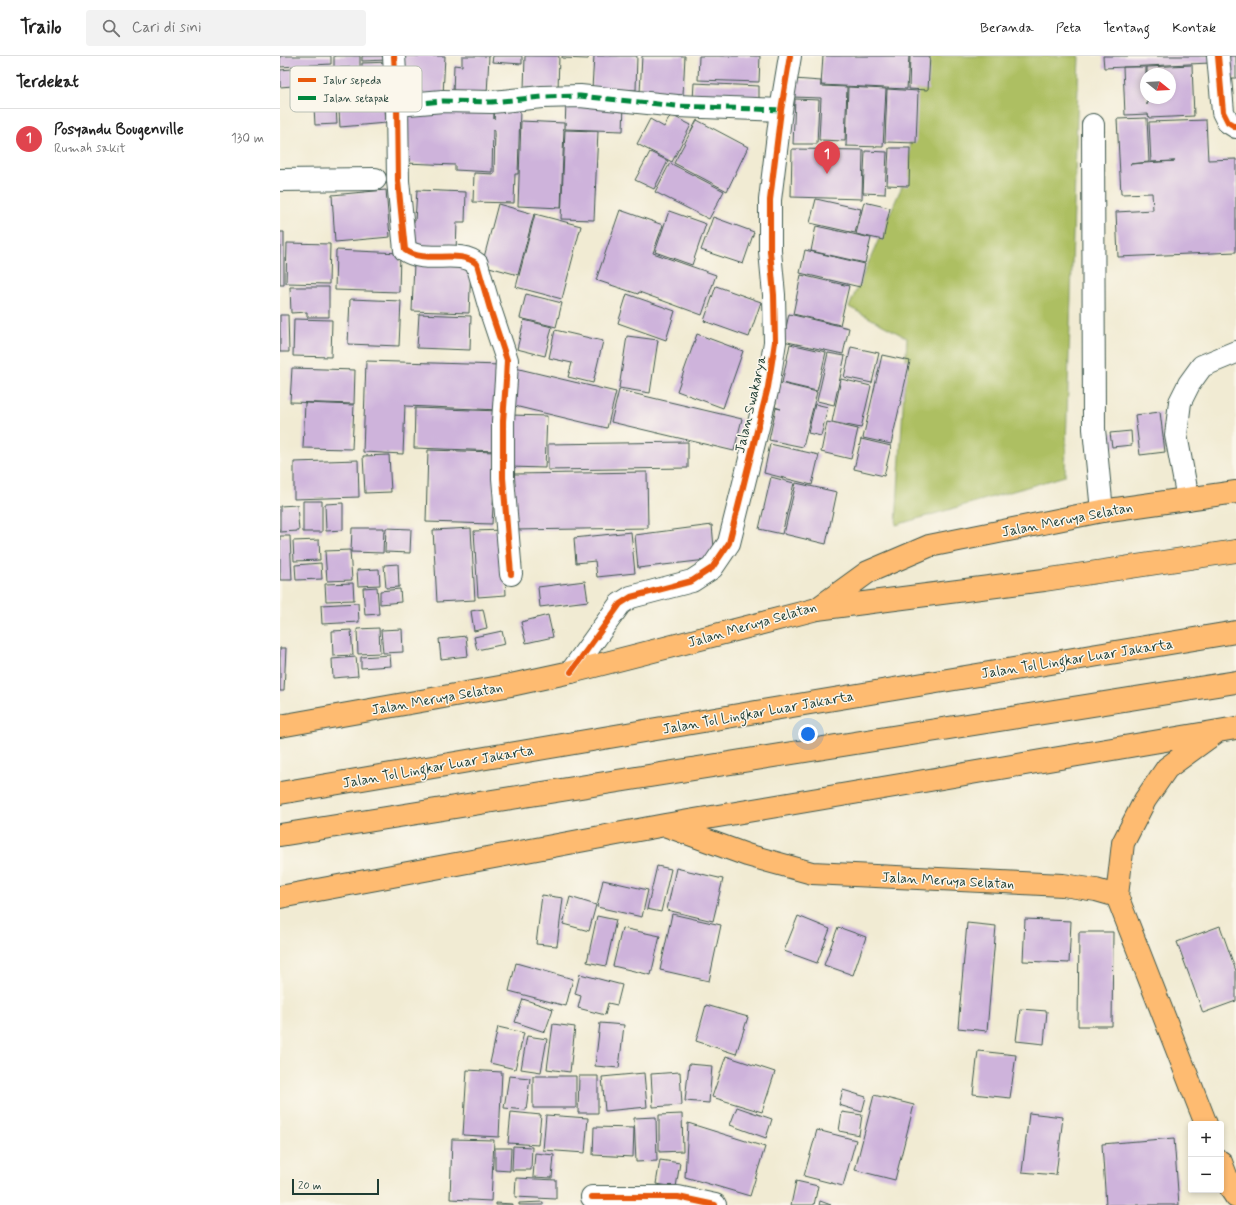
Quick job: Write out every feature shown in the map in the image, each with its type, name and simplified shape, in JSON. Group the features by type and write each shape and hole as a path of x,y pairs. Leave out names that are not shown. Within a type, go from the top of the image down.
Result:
{"main road":[{"name":"Jalan Meruya Selatan","path":"280,726 511,685 571,672 817,609 868,572 929,546 1102,511 1236,492"},
{"path":"817,609 1044,580 1236,551"},
{"name":"Jalan Tol Lingkar Luar Jakarta","path":"280,793 740,714 1236,632"},
{"path":"280,835 1236,682"},
{"path":"280,898 666,826 1227,729"},
{"path":"1205,1121 1117,896 1123,842 1145,800 1167,768 1227,729"},
{"name":"Jalan Meruya Selatan","path":"666,826 747,855 812,872 1063,885 1096,890 1117,896"},
{"path":"1224,1168 1235,1192"}],"street":[{"path":"394,56 395,66"},
{"name":"Jalan Swakarya","path":"571,672 620,604 631,597 692,581 712,568 729,543 768,388 775,342 774,295 770,251 770,200 781,110 790,56"},
{"path":"1218,56 1223,112 1228,122 1236,127"},
{"path":"422,103 443,101 492,102 542,97 580,96 677,106 781,110"},
{"path":"397,112 398,181 405,250 410,254 418,256 469,258 477,264 507,360 503,421 503,478 511,574"},
{"path":"1092,125 1094,429 1102,511"},
{"path":"280,180 375,179"},
{"path":"1188,499 1176,435 1180,402 1188,384 1202,366 1236,352"},
{"path":"592,1197 678,1201 715,1205"}],"green space":[{"path":"920,56 1079,56 1065,476 896,525 907,338 849,307 906,177"}],"building":[{"path":"280,56 331,56 331,64 280,67"},
{"path":"334,56 360,56 360,66 334,66"},
{"path":"362,56 387,56 387,60 362,61"},
{"path":"402,56 445,56 443,95 422,94 422,66 402,66"},
{"path":"462,56 489,56 487,94 453,93 454,65 462,66"},
{"path":"493,56 522,56 522,64 492,62"},
{"path":"525,56 559,56 558,90 524,89"},
{"path":"562,56 589,56 588,59 562,58"},
{"path":"594,56 637,56 636,90 592,88"},
{"path":"642,56 685,56 683,95 640,93"},
{"path":"699,56 760,56 759,82 698,80"},
{"path":"823,56 909,56 907,89 821,85"},
{"path":"910,56 930,56 928,90 909,89"},
{"path":"1103,56 1210,56 1210,63 1104,68"},
{"path":"1223,56 1236,56 1236,78 1224,78"},
{"path":"390,62 390,66 362,66 362,63"},
{"path":"1192,65 1194,116 1149,118 1148,114 1125,115 1123,67 1146,67 1140,68 1140,104 1176,104 1176,68 1147,67"},
{"path":"290,69 290,86 280,87 280,70"},
{"path":"794,79 821,81 821,86 847,87 845,141 819,140 821,98 793,97"},
{"path":"694,83 759,86 759,103 693,100"},
{"path":"848,87 886,89 883,147 846,146"},
{"path":"887,89 918,91 916,143 885,142"},
{"path":"795,99 819,100 817,144 793,144"},
{"path":"566,102 624,104 623,131 565,129"},
{"path":"495,108 520,109 518,174 515,174 514,203 473,202 474,173 494,174 495,130 493,130 492,172 455,170 455,165 405,163 407,112 422,112 422,110 494,112 494,119"},
{"path":"314,112 336,112 337,124 315,125"},
{"path":"339,112 385,112 386,123 340,127"},
{"path":"671,115 691,125 672,162 637,144 650,119 664,127"},
{"path":"1147,118 1149,162 1130,164 1175,161 1151,162 1149,122 1206,120 1208,160 1236,159 1236,252 1118,257 1116,212 1153,210 1152,193 1121,194 1117,119"},
{"path":"697,120 748,147 727,191 674,163"},
{"path":"521,121 564,123 561,208 518,206"},
{"path":"565,130 598,131 594,220 561,219"},
{"path":"889,148 910,148 909,186 887,185"},
{"path":"792,149 863,150 862,199 791,197"},
{"path":"865,151 887,152 885,194 863,193"},
{"path":"650,152 668,161 654,189 635,180"},
{"path":"670,163 724,191 709,219 655,192"},
{"path":"386,190 390,237 335,242 332,195"},
{"path":"417,190 466,192 465,222 457,222 456,252 412,250 413,221 415,221"},
{"path":"816,199 861,209 855,233 810,223"},
{"path":"864,202 890,208 883,240 856,234"},
{"path":"498,204 534,214 518,275 482,265"},
{"path":"620,210 663,225 653,253 716,275 702,315 639,292 638,294 596,280"},
{"path":"669,211 706,224 692,265 655,252"},
{"path":"535,214 581,226 562,299 516,287"},
{"path":"713,217 754,232 743,264 701,250"},
{"path":"816,226 871,238 865,263 811,251"},
{"path":"280,232 284,232 284,285 280,285"},
{"path":"287,243 330,244 329,284 286,283"},
{"path":"336,250 400,253 399,292 335,290"},
{"path":"805,250 865,264 860,287 800,273"},
{"path":"414,263 471,265 469,313 412,311"},
{"path":"801,275 849,286 840,325 793,314"},
{"path":"716,286 761,302 749,337 704,321"},
{"path":"290,287 329,287 329,317 307,317 307,312 291,313"},
{"path":"526,294 562,303 556,327 520,318"},
{"path":"627,294 675,311 666,340 618,323"},
{"path":"350,299 401,301 399,346 348,344"},
{"path":"419,314 471,316 470,350 417,348"},
{"path":"789,314 849,328 843,354 783,341"},
{"path":"280,315 288,315 289,352 280,352"},
{"path":"294,319 332,320 331,357 293,356"},
{"path":"524,320 552,327 545,356 517,349"},
{"path":"555,330 603,341 593,383 568,377 572,363 549,358"},
{"path":"697,334 743,351 723,408 677,391"},
{"path":"627,336 658,340 650,393 619,388"},
{"path":"790,344 826,352 817,391 782,383"},
{"path":"851,347 879,353 872,383 844,377"},
{"path":"828,353 845,356 834,405 817,401"},
{"path":"882,355 910,361 891,444 863,438"},
{"path":"366,361 501,365 500,410 405,405 403,454 363,452"},
{"path":"292,368 355,370 354,404 290,402"},
{"path":"515,368 616,392 607,428 506,404"},
{"path":"841,379 871,386 861,428 832,422"},
{"path":"780,383 817,392 803,447 769,440 776,408 781,409 775,407"},
{"path":"619,390 742,419 734,451 611,422"},
{"path":"305,403 354,405 352,449 303,448"},
{"path":"815,404 828,407 821,436 808,433"},
{"path":"415,408 500,411 498,451 414,448"},
{"path":"1160,412 1165,452 1140,455 1135,415"},
{"path":"510,415 547,416 545,468 509,467"},
{"path":"827,422 858,429 851,459 821,452"},
{"path":"1131,431 1132,445 1112,447 1110,433"},
{"path":"861,439 891,446 884,476 854,469"},
{"path":"688,442 688,468 548,470 548,444"},
{"path":"770,444 819,455 812,485 764,473"},
{"path":"428,450 496,452 492,524 426,522"},
{"path":"389,455 391,492 365,493 363,456"},
{"path":"358,460 359,497 294,499 294,462"},
{"path":"647,472 648,528 514,530 514,474"},
{"path":"771,477 794,483 782,534 759,529"},
{"path":"796,483 837,492 826,544 784,534"},
{"path":"303,501 322,501 322,532 303,532"},
{"path":"343,503 343,530 326,531 325,504"},
{"path":"297,505 299,531 280,532 280,506"},
{"path":"712,525 715,559 638,568 635,535"},
{"path":"352,528 384,528 383,553 351,552"},
{"path":"386,528 411,529 410,553 385,552"},
{"path":"471,528 475,600 437,602 433,530"},
{"path":"503,530 506,595 478,597 474,531"},
{"path":"631,532 635,573 597,577 595,561 576,563 574,538"},
{"path":"280,536 290,536 292,580 280,580"},
{"path":"319,540 320,560 294,561 293,541"},
{"path":"350,550 352,580 327,581 325,551"},
{"path":"321,563 322,579 296,580 295,565"},
{"path":"398,564 399,587 386,588 384,565"},
{"path":"379,569 380,585 358,586 357,570"},
{"path":"585,581 588,601 540,607 538,587"},
{"path":"353,583 354,600 326,601 325,584"},
{"path":"377,587 379,614 365,615 363,588"},
{"path":"400,589 401,602 380,604 380,591"},
{"path":"358,603 359,622 322,624 321,605"},
{"path":"483,609 487,628 474,631 471,611"},
{"path":"548,615 553,637 526,643 521,622"},
{"path":"379,628 380,653 358,654 357,629"},
{"path":"402,629 403,652 383,653 381,630"},
{"path":"351,630 353,655 333,656 332,631"},
{"path":"502,631 505,644 477,650 474,637"},
{"path":"466,636 468,656 441,659 439,639"},
{"path":"280,648 286,648 284,691 280,691"},
{"path":"390,655 391,666 361,668 361,657"},
{"path":"356,657 358,676 333,678 332,659"},
{"path":"657,866 671,869 661,912 647,909"},
{"path":"676,868 723,879 713,921 667,910"},
{"path":"603,880 648,890 642,917 597,907"},
{"path":"542,895 563,898 557,946 536,944"},
{"path":"570,897 596,905 589,931 563,924"},
{"path":"672,914 721,925 709,981 660,970"},
{"path":"597,916 616,920 606,966 587,962"},
{"path":"798,916 830,929 817,963 784,951"},
{"path":"1025,919 1071,921 1069,963 1023,961"},
{"path":"967,923 996,926 987,1031 958,1028"},
{"path":"1220,926 1236,971 1236,1001 1203,1013 1177,942"},
{"path":"838,927 866,937 853,975 824,965"},
{"path":"622,928 660,936 651,975 613,966"},
{"path":"1079,932 1113,932 1112,1026 1078,1026"},
{"path":"516,963 573,979 566,1006 509,991"},
{"path":"580,974 622,985 617,1005 608,1003 605,1015 578,1008 581,996 575,994"},
{"path":"523,999 553,1009 545,1032 515,1022"},
{"path":"706,1005 748,1017 736,1054 696,1041"},
{"path":"1020,1009 1047,1011 1044,1044 1016,1041"},
{"path":"600,1023 624,1025 619,1068 595,1066"},
{"path":"553,1024 575,1027 570,1072 547,1069"},
{"path":"498,1027 524,1033 515,1069 490,1063"},
{"path":"527,1036 547,1039 541,1072 521,1069"},
{"path":"978,1051 1016,1055 1010,1098 973,1094"},
{"path":"726,1056 775,1072 762,1112 712,1097"},
{"path":"689,1064 712,1066 709,1103 685,1101"},
{"path":"467,1070 502,1072 499,1137 463,1135"},
{"path":"680,1072 682,1105 653,1107 651,1074"},
{"path":"644,1073 647,1107 605,1111 602,1077"},
{"path":"509,1076 530,1078 526,1110 504,1108"},
{"path":"533,1076 576,1076 576,1108 533,1108"},
{"path":"579,1076 598,1076 598,1113 578,1113"},
{"path":"843,1090 866,1097 862,1112 839,1105"},
{"path":"874,1095 914,1105 895,1180 855,1170"},
{"path":"737,1107 772,1119 766,1138 730,1125"},
{"path":"511,1112 541,1115 538,1145 508,1143"},
{"path":"842,1112 862,1115 859,1135 839,1131"},
{"path":"1029,1113 1063,1117 1056,1175 1022,1172"},
{"path":"682,1114 683,1151 659,1152 659,1115"},
{"path":"546,1115 588,1118 585,1153 543,1150"},
{"path":"656,1117 657,1161 636,1162 634,1118"},
{"path":"688,1123 765,1147 750,1196 685,1177"},
{"path":"594,1127 634,1128 633,1157 593,1155"},
{"path":"817,1130 856,1140 843,1186 804,1176"},
{"path":"1174,1138 1179,1205 1106,1205 1102,1144"},
{"path":"452,1139 494,1140 491,1201 450,1199"},
{"path":"513,1146 532,1147 531,1170 512,1170"},
{"path":"495,1148 511,1148 510,1171 495,1170"},
{"path":"535,1153 554,1155 552,1178 533,1177"},
{"path":"660,1160 680,1163 676,1187 656,1184"},
{"path":"516,1178 556,1180 556,1199 515,1197"},
{"path":"796,1181 818,1186 814,1205 791,1205"},
{"path":"820,1201 831,1205 819,1205"},
{"path":"543,1202 543,1205 519,1205 519,1203"},
{"path":"496,1203 513,1204 513,1205 496,1205"}],"marked path":[{"path":"422,103 443,101 492,102 542,97 580,96 677,106 781,110"}],"cycle path":[{"path":"394,56 395,66"},
{"path":"571,672 620,604 631,597 692,581 712,568 729,543 768,387 775,342 774,295 770,251 770,200 781,110 790,56"},
{"path":"1218,56 1223,112 1228,122 1236,127"},
{"path":"397,112 398,181 405,250 413,254 423,256 461,257 470,259 477,264 507,360 503,421 503,478 511,574"},
{"path":"592,1197 678,1197 715,1205"}],"place":[{"name":"Posyandu Bougenville","path":"827,174"}]}
